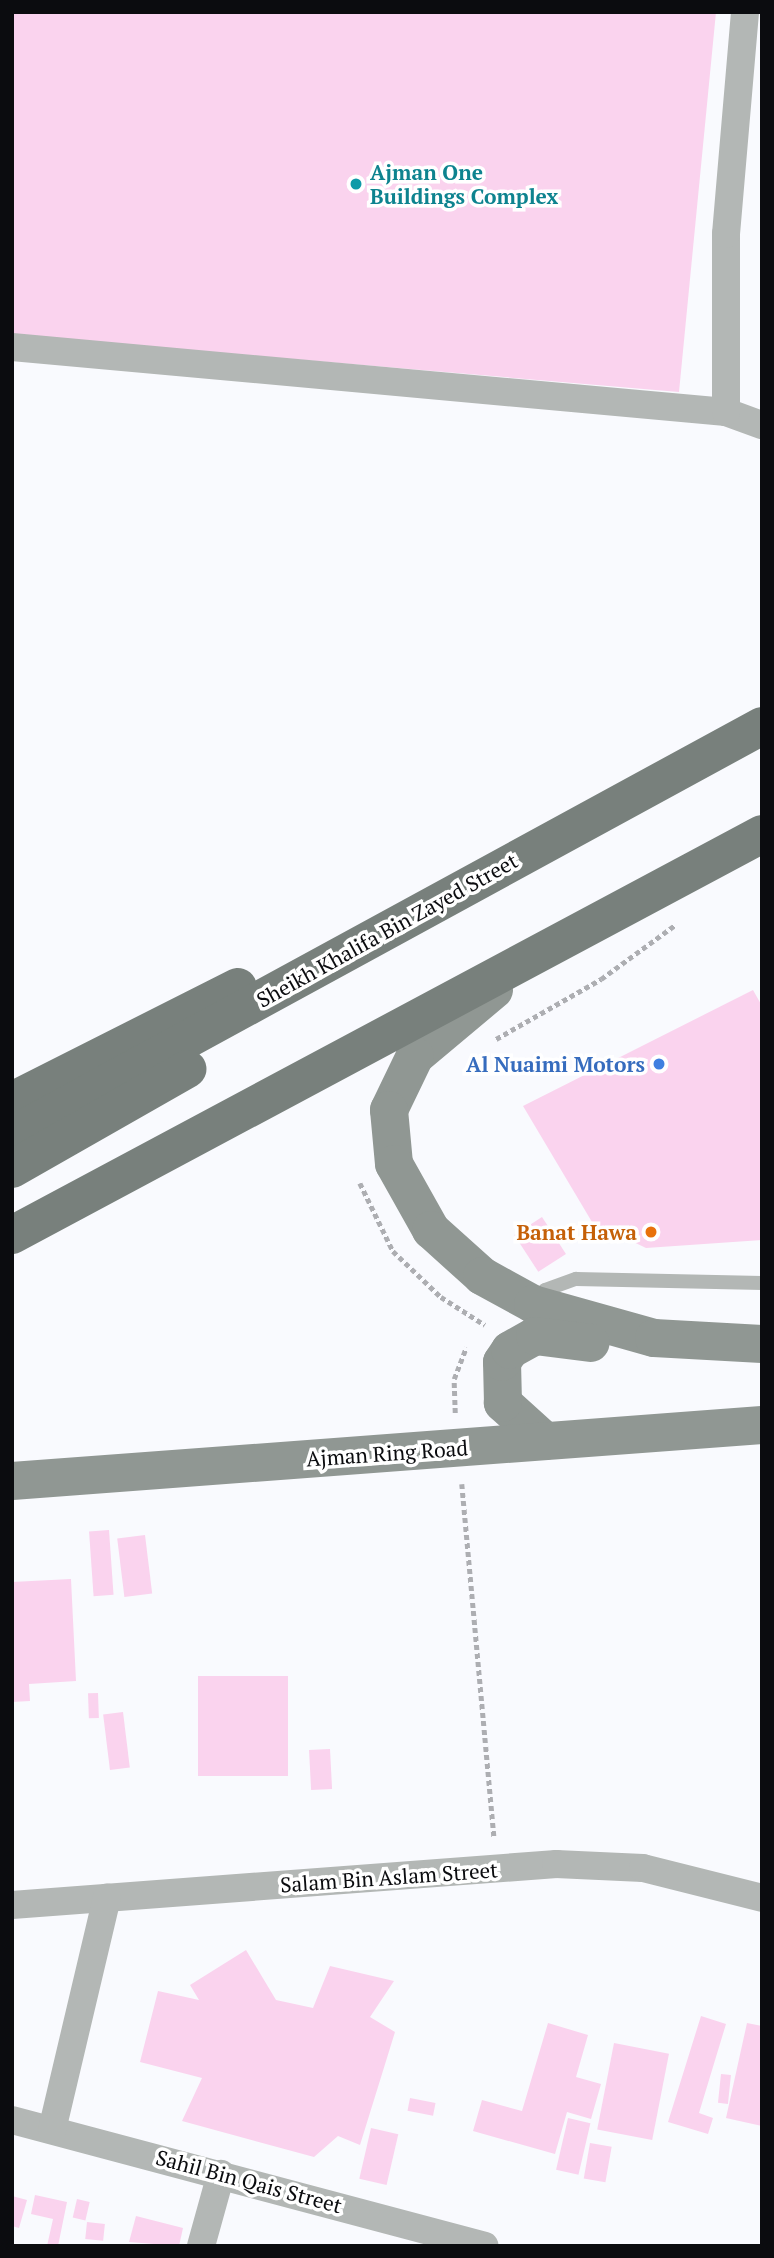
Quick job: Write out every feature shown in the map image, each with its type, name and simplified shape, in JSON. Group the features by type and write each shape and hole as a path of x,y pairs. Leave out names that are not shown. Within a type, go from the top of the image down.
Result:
{"main road":[{"name":"Sheikh Khalifa Bin Zayed Street","path":"12,1135 762,726"},
{"path":"17,1236 113,1198 222,1122 762,834"},
{"path":"553,945 415,1056 395,1090 388,1128 401,1183 431,1230 482,1276 533,1304 653,1338 762,1346"},
{"path":"12,1101 204,1000 334,959"},
{"path":"12,1169 257,1028 334,959"},
{"path":"545,1441 511,1415 499,1390 502,1362 522,1341 549,1335 692,1359 762,1346"},
{"name":"Ajman Ring Road","path":"12,1481 762,1425"}],"street":[{"path":"726,412 727,221 745,12"},
{"path":"12,346 726,412 762,425"},
{"name":"Salam Bin Aslam Street","path":"12,1905 556,1864 643,1868 762,1898"},
{"path":"52,2130 107,1897"},
{"name":"Sahil Bin Qais Street","path":"12,2120 485,2246"},
{"path":"201,2246 221,2174"}],"lane":[{"path":"533,1304 545,1290 576,1279 762,1283"}],"path":[{"path":"482,1046 601,979 681,920"},
{"path":"357,1172 393,1251 441,1297 485,1325 476,1332"},
{"path":"471,1339 454,1379 497,1869"}],"building":[{"name":"Ajman One Buildings Complex","path":"12,12 716,12 679,392 12,335"},
{"path":"753,990 762,1006 762,1240 646,1248 592,1222 523,1106"},
{"path":"542,1217 566,1254 538,1272 514,1235"},
{"path":"109,1530 114,1595 94,1596 89,1531"},
{"path":"145,1535 152,1594 124,1597 117,1538"},
{"path":"71,1579 76,1681 29,1684 30,1701 12,1702 12,1582"},
{"path":"198,1676 288,1676 288,1776 198,1776"},
{"path":"88,1693 98,1693 99,1718 89,1718"},
{"path":"123,1712 130,1768 110,1770 103,1714"},
{"path":"330,1749 332,1789 311,1790 309,1750"},
{"path":"246,1950 276,2000 313,2008 330,1966 394,1981 370,2017 395,2032 360,2145 338,2136 314,2157 182,2121 202,2078 140,2062 158,1991 199,2000 190,1985"},
{"path":"701,2016 726,2024 699,2113 713,2118 708,2134 668,2122"},
{"path":"548,2023 588,2035 576,2077 601,2084 591,2119 567,2112 555,2154 473,2131 482,2100 522,2111"},
{"path":"747,2023 762,2026 762,2126 726,2118"},
{"path":"614,2043 669,2054 652,2140 597,2129"},
{"path":"721,2074 731,2075 728,2104 718,2103"},
{"path":"410,2098 436,2103 433,2116 408,2111"},
{"path":"568,2118 590,2123 578,2175 556,2170"},
{"path":"371,2128 398,2134 387,2185 359,2179"},
{"path":"590,2143 612,2147 605,2182 584,2178"},
{"path":"35,2195 67,2202 58,2246 47,2246 53,2219 31,2214"},
{"path":"12,2196 27,2200 19,2228 12,2226"},
{"path":"77,2199 90,2202 85,2220 73,2218"},
{"path":"136,2216 183,2228 179,2246 129,2242"},
{"path":"87,2222 105,2224 103,2241 85,2239"}],"place":[{"name":"Ajman One Buildings Complex","path":"356,184"},
{"name":"Al Nuaimi Motors","path":"659,1064"},
{"name":"Banat Hawa","path":"651,1232"}]}
